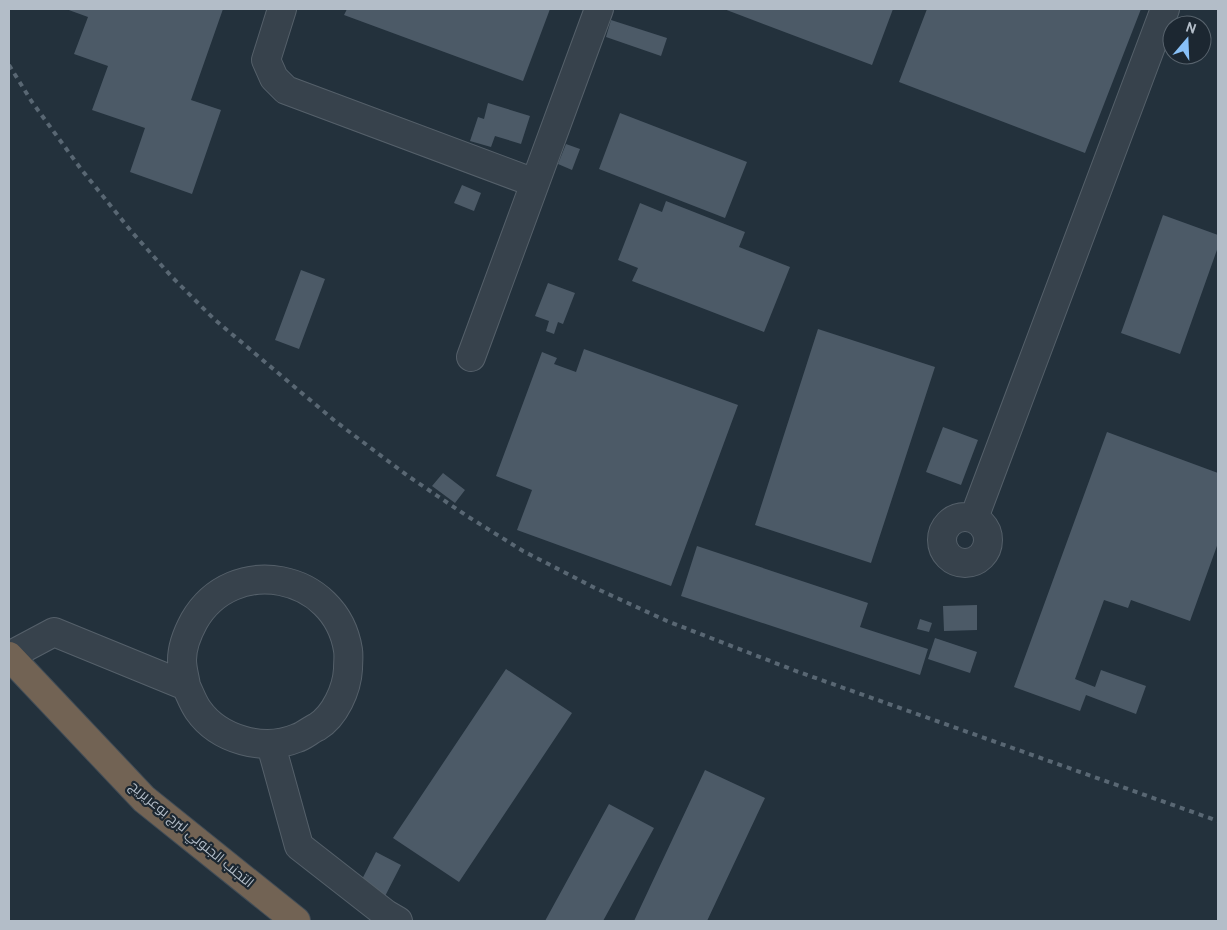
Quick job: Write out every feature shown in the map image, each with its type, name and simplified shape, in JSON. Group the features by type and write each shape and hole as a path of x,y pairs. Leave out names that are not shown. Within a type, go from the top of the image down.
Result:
{"highway":[{"name":"التجنب الجنوبي لبرج بوعريريج","path":"9,656 144,799 296,921"}],"street":[{"path":"282,9 266,60 274,78 286,90 535,184"},
{"path":"471,357 599,9"},
{"path":"974,518 1165,9"},
{"path":"274,579 301,586 324,602 340,624 348,650 348,677 338,703 321,724 297,738 270,745 243,742 218,730 199,711 186,686 182,660 188,633 201,609 222,591 247,580 274,579"},
{"path":"9,656 54,632 186,686"},
{"path":"270,745 299,846 386,914 398,921"}],"building":[{"path":"66,9 223,9 191,100 221,110 192,194 130,172 145,128 92,110 108,66 74,54 88,17"},
{"path":"347,9 550,9 523,81 344,15"},
{"path":"724,9 893,9 872,65"},
{"path":"927,9 1141,9 1085,153 899,82"},
{"path":"611,20 667,38 661,56 606,37"},
{"path":"488,103 530,116 521,144 495,136 491,147 470,141 478,117 484,119"},
{"path":"620,113 747,162 725,218 599,169"},
{"path":"566,144 580,149 572,170 558,164"},
{"path":"462,185 481,193 474,211 454,203"},
{"path":"666,201 745,232 739,247 790,267 764,332 632,281 638,268 618,260 640,203 662,212"},
{"path":"1163,215 1218,235 1218,247 1180,354 1121,333"},
{"path":"301,270 325,279 299,349 275,340"},
{"path":"548,283 575,293 563,324 558,322 554,334 546,331 549,321 535,316"},
{"path":"818,329 935,367 871,563 755,525"},
{"path":"584,349 738,405 671,586 517,530 532,490 496,476 542,352 557,358 554,364 576,372"},
{"path":"943,427 978,440 961,485 926,472"},
{"path":"1107,432 1218,473 1218,543 1190,621 1131,600 1128,608 1104,600 1075,679 1095,687 1101,670 1146,686 1136,714 1086,695 1080,711 1014,687"},
{"path":"443,473 465,490 455,503 432,486"},
{"path":"697,546 868,603 860,627 928,649 920,675 681,596"},
{"path":"977,605 977,630 944,631 943,606"},
{"path":"920,619 932,623 929,632 917,629"},
{"path":"935,638 977,652 970,673 928,659"},
{"path":"506,669 572,713 459,882 393,838"},
{"path":"705,770 765,798 707,921 634,921"},
{"path":"609,804 654,828 603,921 545,921"},
{"path":"376,852 401,865 381,904 356,891"}],"railway":[{"path":"9,65 32,102 81,169 131,231 171,276 214,319 335,421 408,476 467,516 523,551 593,587 667,621 796,671 1218,821"}]}
